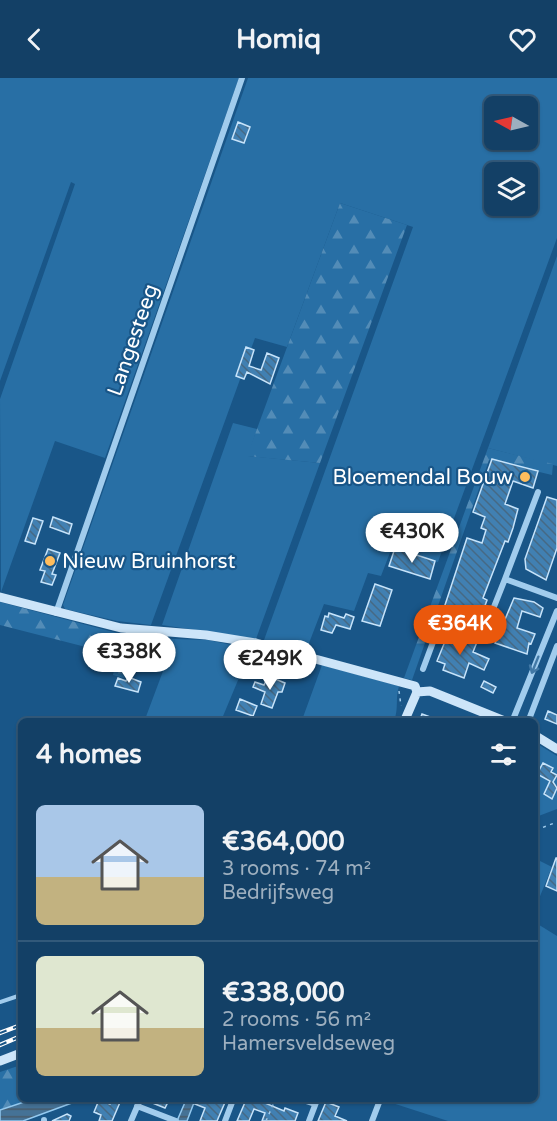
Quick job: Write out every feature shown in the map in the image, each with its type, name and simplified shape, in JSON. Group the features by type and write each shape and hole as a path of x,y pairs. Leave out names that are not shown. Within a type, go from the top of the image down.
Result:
{"street":[{"name":"Langesteeg","path":"56,613 242,78"},
{"path":"423,669 442,618 484,632 538,492"},
{"path":"505,579 557,598"},
{"path":"0,597 130,630 206,635 256,643 415,686 417,692 406,718"},
{"path":"514,718 557,610"},
{"path":"530,718 557,646"},
{"path":"417,692 430,691 497,718"},
{"path":"538,737 557,749"},
{"path":"0,1061 18,1054"},
{"path":"225,1121 232,1102"},
{"path":"309,1121 316,1102"},
{"path":"372,1121 379,1102"},
{"path":"131,1121 138,1103 173,1120"}],"lane":[{"path":"0,1002 18,996"}],"path":[{"path":"400,711 398,693 402,683"},
{"path":"538,829 557,822"},
{"path":"266,1121 274,1102"}],"green space":[{"path":"0,78 239,78 105,458 55,441 1,592 0,399 75,184 71,182 0,381"},
{"path":"248,78 557,78 557,238 438,562 391,550 381,576 368,573 354,611 324,604 306,651 264,640 413,227 340,203 287,347 255,338 151,625 117,621 65,609 63,605"},
{"path":"340,203 407,225 320,463 247,456"},
{"path":"557,256 557,466 488,448"},
{"path":"233,423 257,429 248,456 320,463 256,639 162,625"},
{"path":"488,448 553,464 552,475 489,460 412,680 404,678"},
{"path":"0,602 128,636 175,639 162,672 129,662 124,678 113,675 117,655 0,625"},
{"path":"175,639 208,640 251,649 222,718 145,718"},
{"path":"322,665 399,686 395,718 303,718"},
{"path":"538,744 557,756 557,809 538,816"},
{"path":"538,860 552,867 538,901"},
{"path":"538,924 557,936 557,1121 448,1121 389,1102 538,1102"},
{"path":"18,1066 18,1102 24,1102 0,1110 0,1072"}],"shaded area":[{"path":"24,1102 75,1102 23,1121 0,1121 0,1110"},
{"path":"185,1102 194,1102 187,1121 177,1121"}],"building":[{"path":"238,122 250,127 244,143 232,139"},
{"path":"246,347 254,350 249,366 261,370 267,353 279,358 270,384 247,372 244,379 236,376"},
{"path":"492,459 538,471 533,488 513,481 505,504 518,509 513,528 508,542 505,541 483,598 487,600 482,614 474,618 444,608 467,538 482,543 486,530 481,528 485,517 473,512"},
{"path":"547,497 557,500 557,548 546,580 526,569 525,559"},
{"path":"53,517 72,524 69,534 50,527"},
{"path":"33,518 43,521 35,544 25,541"},
{"path":"395,548 435,561 430,579 389,566"},
{"name":"Nieuw Bruinhorst","path":"48,549 60,553 52,574 56,575 52,585 41,582 45,571 40,570"},
{"path":"375,584 392,590 380,626 362,621"},
{"path":"514,598 534,602 543,608 540,617 522,611 517,628 535,634 531,644 529,643 527,654 495,643"},
{"path":"329,613 344,618 346,614 354,617 350,629 336,625 332,633 321,630 325,616 328,617"},
{"path":"455,634 477,642 473,652 489,659 484,670 469,663 464,678 443,670 445,664 437,661 446,639"},
{"path":"268,676 285,683 282,692 278,692 272,708 261,704 265,692 253,687 255,682 264,685"},
{"path":"128,677 141,682 138,692 115,686 118,678 126,681"},
{"path":"484,681 496,687 493,693 481,687"},
{"path":"240,699 257,706 253,716 236,710"},
{"path":"548,711 557,715 557,724 545,719"},
{"path":"422,714 433,718 420,718"},
{"path":"543,763 553,768 551,772 557,775 553,782 557,788 552,799 544,794 550,781 538,775"},
{"path":"557,858 557,891 546,886"},
{"path":"98,1102 110,1104 120,1102 112,1121 99,1121 101,1115 94,1112"},
{"path":"150,1102 168,1102 165,1108"},
{"path":"190,1102 225,1102 217,1121 200,1121 205,1108"},
{"path":"245,1102 263,1102 284,1111 285,1108 298,1113 295,1121 262,1121 265,1113 254,1109 249,1121 237,1121"},
{"path":"326,1102 339,1107 335,1116 347,1121 318,1121"},
{"path":"67,1114 71,1116 69,1121 52,1121"}],"railway":[{"path":"0,1033 18,1026"},
{"path":"0,1045 18,1037"}],"place":[{"name":"Bloemendal Bouw","path":"525,477"},
{"name":"Nieuw Bruinhorst","path":"50,561"}]}
